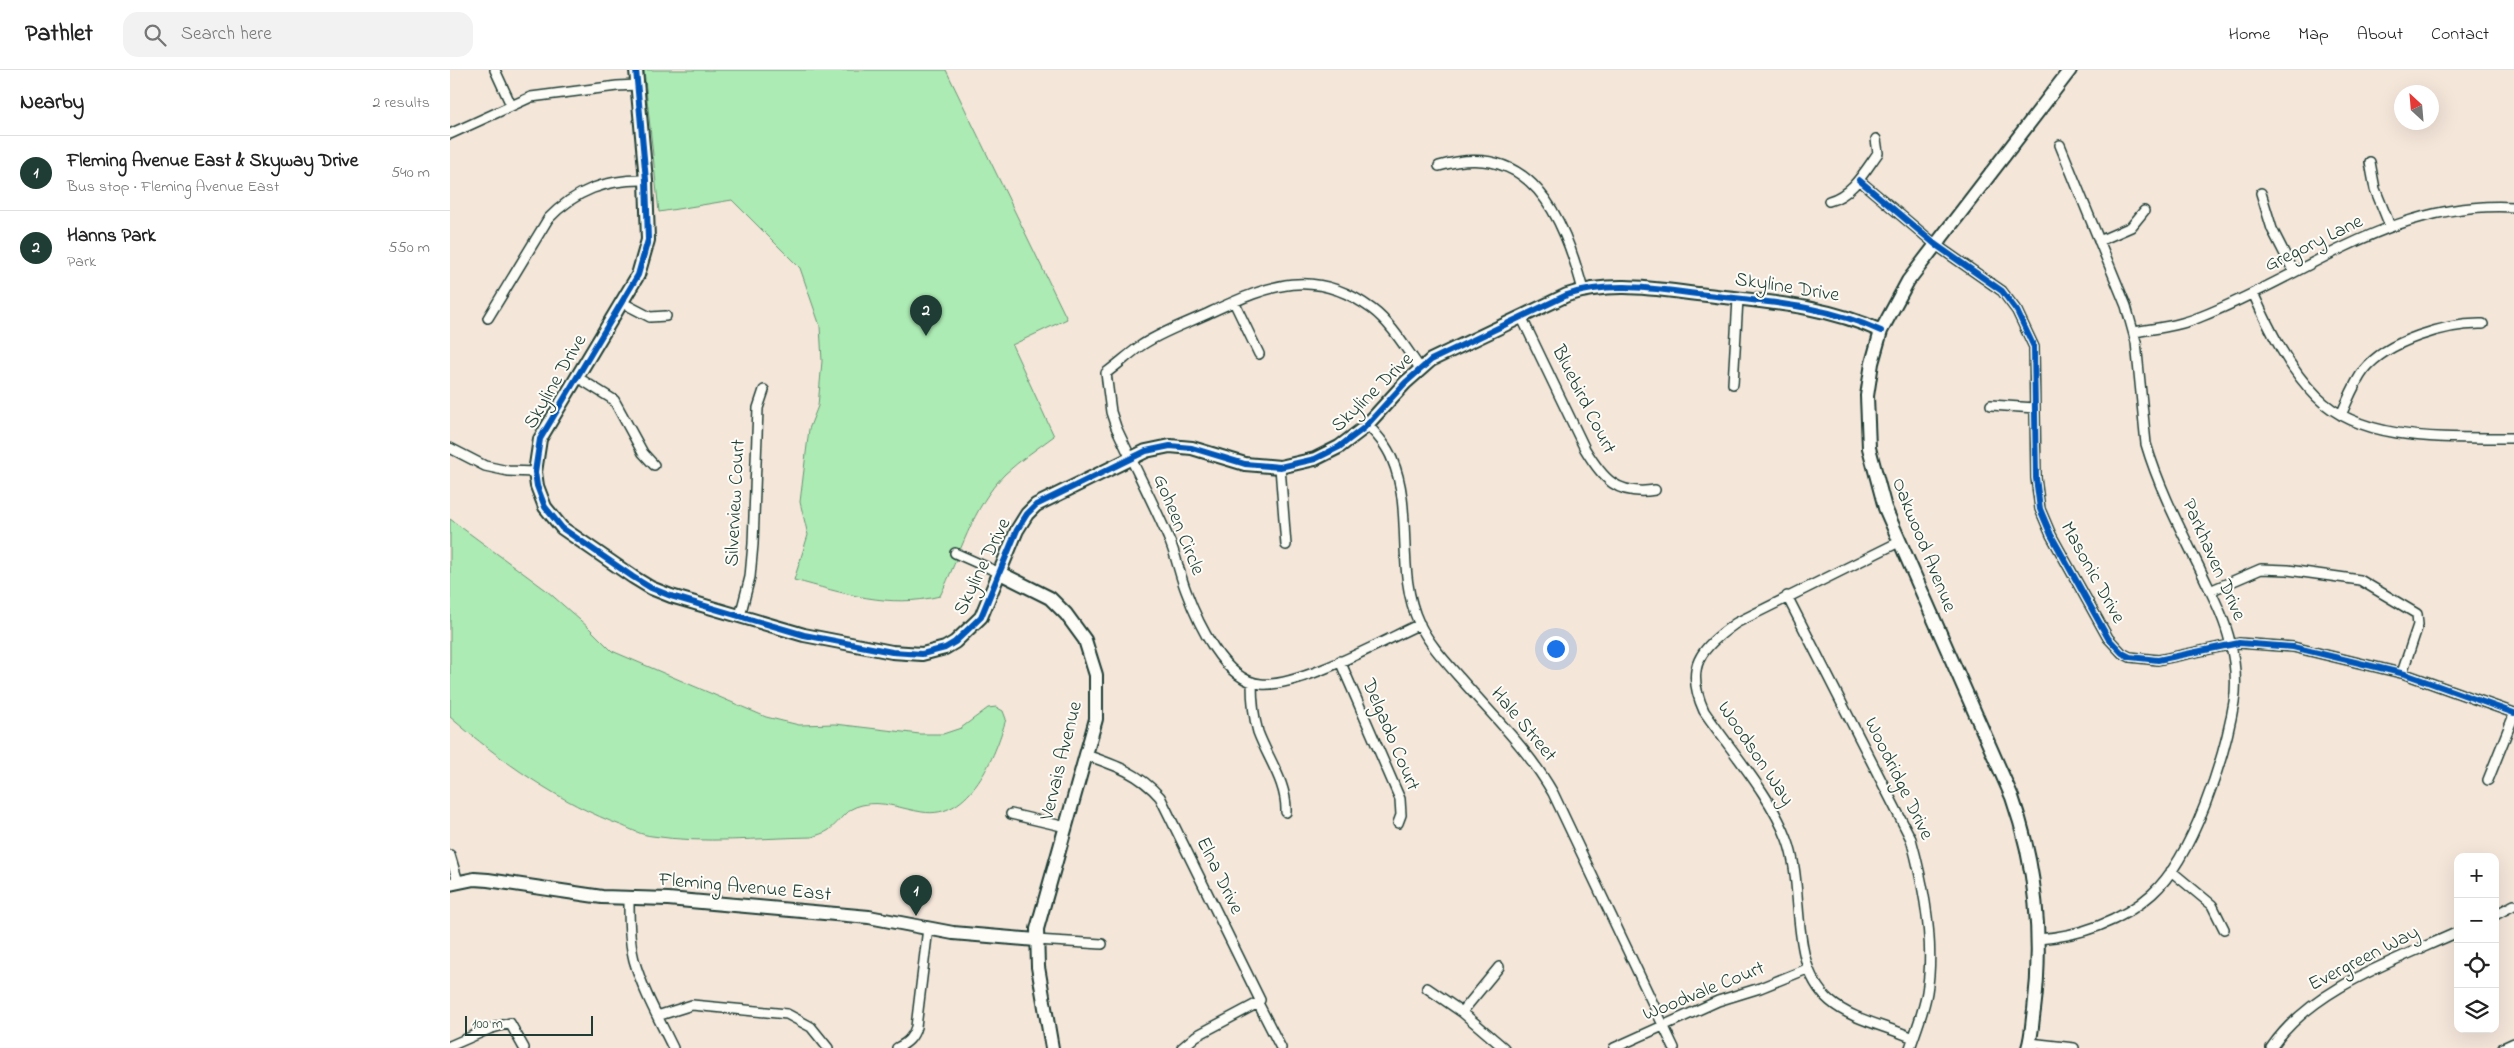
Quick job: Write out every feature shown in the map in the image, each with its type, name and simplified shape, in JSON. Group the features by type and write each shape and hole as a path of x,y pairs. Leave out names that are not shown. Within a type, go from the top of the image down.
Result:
{"street":[{"path":"495,70 512,105"},
{"name":"Skyline Drive","path":"636,70 646,180 648,240 638,275 540,440 535,472 545,507 562,528 651,588 812,637 892,652 927,653 956,642 973,628 986,608 1018,530 1036,505 1131,458 1160,448 1180,446 1245,464 1280,467 1300,464 1327,453 1350,440 1368,425 1420,368 1431,360 1522,316 1583,290 1628,286 1738,298 1823,310 1881,331"},
{"name":"Oakwood Avenue","path":"2029,1046 2039,972 2038,940 2029,861 2022,825 2012,797 1899,542 1876,482 1866,422 1872,363 1881,331 1908,281 2070,70"},
{"path":"450,134 531,98 558,93 637,85"},
{"path":"1829,201 1840,198 1859,180 1878,153 1876,139"},
{"name":"Parkhaven Drive","path":"2038,940 2078,933 2115,918 2152,893 2171,871 2190,840 2228,731 2234,701 2236,676 2225,622 2163,491 2146,444 2134,332 2126,306 2060,145"},
{"path":"1439,166 1456,161 1487,162 1503,166 1529,179 1548,204 1561,227 1573,253 1583,290"},
{"path":"2370,162 2375,189 2390,226"},
{"path":"488,318 548,219 557,210 582,192 614,183 646,180"},
{"name":"Masonic Drive","path":"1859,180 1936,245 2002,291 2018,311 2034,347 2036,478 2040,509 2051,535 2108,638 2122,653 2144,660 2174,658 2230,644 2256,643 2293,647 2402,673 2462,693 2514,714"},
{"path":"2261,193 2272,229 2294,272"},
{"name":"Gregory Lane","path":"2134,332 2183,323 2253,293 2390,226 2437,212 2491,206 2514,207"},
{"path":"2098,241 2130,227 2144,211"},
{"name":"Goheen Circle","path":"1252,682 1225,663 1211,642 1186,591 1169,539 1111,412 1106,373 1138,348 1234,302 1278,285 1297,284 1336,290 1373,310 1384,321 1420,368"},
{"path":"2253,293 2277,342 2306,385 2318,398 2341,415 2374,428 2406,434 2514,438"},
{"path":"1733,384 1738,298"},
{"path":"621,302 650,317 666,316"},
{"path":"1234,302 1258,354"},
{"name":"Bluebird Court","path":"1522,316 1585,450 1595,465 1612,483 1624,490 1640,492 1655,490"},
{"path":"2341,415 2364,370 2386,350 2440,330 2467,323 2483,324"},
{"path":"577,378 614,400 643,453 654,465"},
{"name":"Silverview Court","path":"740,616 751,569 758,408 764,390"},
{"path":"1991,405 2036,408"},
{"name":"Hale Street","path":"1368,425 1384,443 1396,468 1401,493 1406,568 1415,612 1420,624 1439,654 1538,767 1553,793 1674,1048"},
{"path":"450,448 485,466 508,471 535,472"},
{"path":"1280,467 1286,545"},
{"name":"Woodson Way","path":"1899,542 1736,623 1717,637 1705,650 1696,668 1694,681 1696,693 1704,711 1772,808 1787,840 1792,859 1803,954 1807,969 1830,1001 1848,1012 1914,1038"},
{"name":"Vervais Avenue","path":"955,553 1050,598 1076,625 1085,640 1096,675 1096,719 1040,913 1036,940 1038,967 1052,1048"},
{"path":"2210,591 2261,569 2348,577 2371,584 2417,614 2418,625 2402,673"},
{"name":"Woodridge Drive","path":"1787,596 1911,839 1921,879 1930,959 1927,994 1910,1048"},
{"path":"1286,812 1286,798 1256,724 1252,708 1252,682 1277,684 1301,678 1420,624"},
{"name":"Delgado Court","path":"1340,661 1400,799 1401,815 1398,823"},
{"path":"2488,780 2514,714"},
{"name":"Elna Drive","path":"1086,755 1133,773 1150,785 1160,797 1256,991 1260,1000 1258,1003 1281,1048"},
{"path":"1011,814 1066,827"},
{"path":"450,855 454,883"},
{"path":"2171,871 2212,905 2224,929"},
{"name":"Fleming Avenue East","path":"454,883 488,880 602,897 668,899 869,917 976,936 1036,940"},
{"path":"629,898 630,931 634,958 645,991 673,1048"},
{"path":"2499,913 2514,905"},
{"path":"897,1048 906,1043 914,1034 916,1027 928,928"},
{"name":"Evergreen Way","path":"2271,1048 2298,1016 2308,1008 2383,966 2454,934"},
{"path":"1036,940 1102,944"},
{"path":"1462,1012 1499,967"},
{"name":"Woodvale Court","path":"1614,1048 1718,1001 1760,988 1807,969"},
{"path":"1427,988 1462,1012 1504,1048"},
{"path":"1182,1048 1196,1036 1258,1003"},
{"path":"657,1016 692,1005 787,1014 811,1027 828,1048"},
{"path":"451,1047 489,1029 510,1023 524,1048"},
{"path":"2503,1048 2514,1043"},
{"path":"2029,1046 2074,1048"}],"green space":[{"path":"644,70 946,70 1067,319 1012,345 1054,436 1005,474 984,501 940,596 921,600 884,600 848,594 794,580 808,535 800,502 809,429 818,406 822,361 820,326 800,268 732,200 659,212"},
{"path":"450,519 546,590 612,651 766,717 799,725 835,724 920,734 943,734 961,728 988,708 996,707 1003,711 1006,719 988,767 967,796 954,806 939,812 922,812 884,804 862,805 851,809 827,831 812,837 691,840 645,835 600,817 554,793 511,765 450,717"}],"cycle path":[{"path":"636,70 646,180 648,240 638,275 540,439 535,472 537,486 545,507 562,528 651,588 671,596 804,635 892,652 922,654 945,648 955,642 981,617 1017,530 1027,514 1036,505 1146,451 1170,446 1192,448 1245,464 1280,467 1315,459 1339,447 1364,428 1405,383 1431,360 1567,295 1584,290 1619,287 1654,289 1752,300 1839,315 1881,331"},
{"path":"1859,180 1936,245 2002,291 2017,311 2034,347 2036,478 2040,509 2051,535 2108,638 2122,653 2130,657 2158,660 2239,643 2293,647 2405,674 2514,713"}],"place":[{"name":"Hanns Park","path":"926,336"},
{"name":"Fleming Avenue East & Skyway Drive","path":"916,916"}]}
